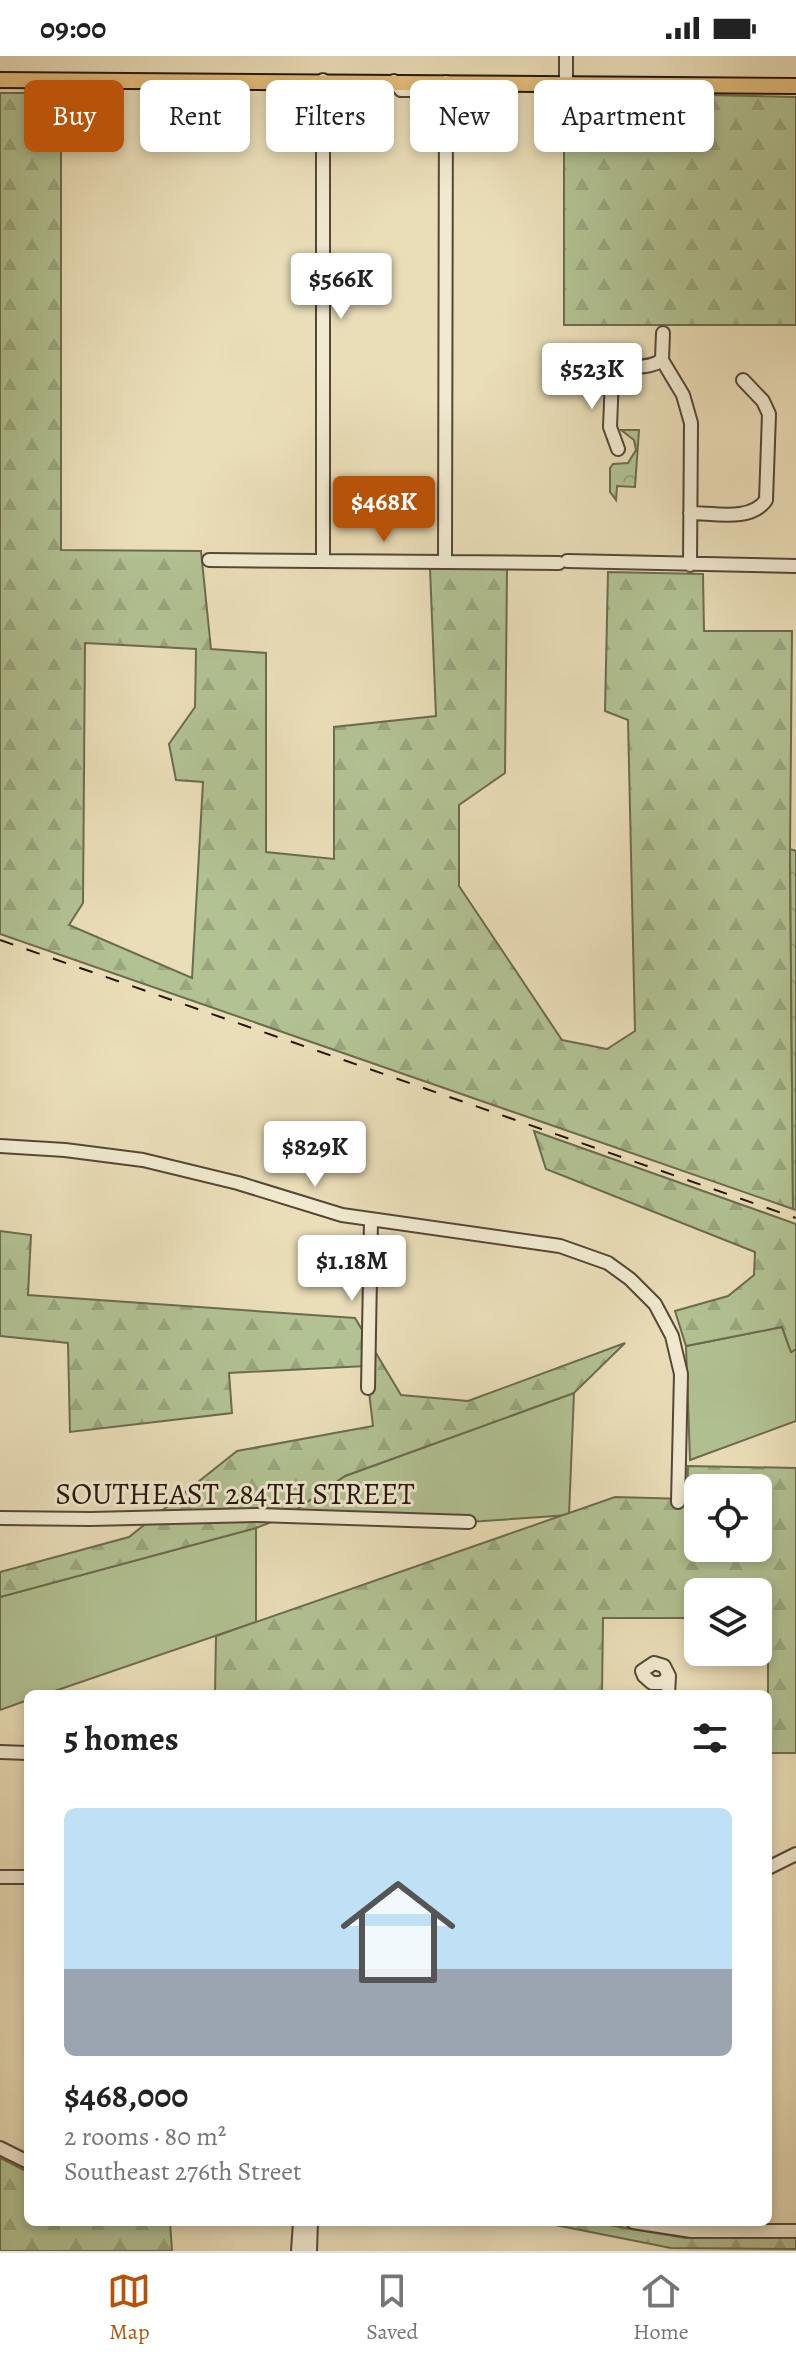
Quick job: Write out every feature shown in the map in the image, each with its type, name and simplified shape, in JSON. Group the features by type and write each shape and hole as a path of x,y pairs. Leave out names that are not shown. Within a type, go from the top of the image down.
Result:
{"main road":[{"path":"0,80 266,80"},
{"path":"394,81 410,81"},
{"path":"714,85 796,86"}],"street":[{"path":"566,56 566,80"},
{"path":"394,81 401,90 410,90"},
{"path":"323,152 323,561"},
{"path":"445,562 446,152"},
{"path":"663,333 662,360 688,405 691,423 690,565"},
{"path":"618,449 610,427 610,394 615,373 627,367 648,367 662,360"},
{"path":"690,513 748,513 760,507 767,495 769,414 763,401 743,380"},
{"path":"209,560 796,566"},
{"path":"0,1146 143,1160 240,1183 326,1211 560,1246 595,1257 617,1269 655,1304 672,1336 681,1374 678,1502"},
{"path":"368,1388 371,1220"},
{"name":"SOUTHEAST 284TH STREET","path":"0,1518 257,1515 469,1522"},
{"path":"668,1690 669,1676"},
{"path":"0,1752 24,1753"},
{"path":"772,1866 796,1854"},
{"path":"0,1877 24,1877"},
{"path":"0,2148 24,2160"},
{"path":"298,2251 300,2226"},
{"path":"310,2251 311,2226"},
{"path":"659,2226 692,2231 796,2231"}],"green space":[{"path":"0,93 24,93 24,152 61,152 61,550 201,551 211,649 266,653 266,852 334,859 334,727 436,716 430,569 507,568 505,773 459,805 459,886 562,1040 607,1049 635,1031 628,720 605,711 608,572 703,574 704,631 792,631 793,1209 0,934","holes":["85,643 196,649 195,707 169,744 176,780 203,782 192,978 69,925 83,903"]},
{"path":"714,95 796,97 796,325 564,325 564,152 714,152"},
{"path":"621,430 639,430 635,487 617,486 616,500 610,492 610,468 613,464 628,463 636,450 634,440"},
{"path":"790,849 796,851 796,1210 793,1209"},
{"path":"534,1131 796,1224 796,1349 791,1352 782,1327 686,1346 675,1311 728,1296 754,1275 755,1252 546,1169"},
{"path":"0,1231 31,1235 28,1295 355,1318 401,1395 468,1401 625,1343 574,1393 345,1476 287,1516 256,1528 0,1597 0,1572 129,1537 237,1451 373,1426 366,1366 229,1373 232,1413 70,1432 68,1343 0,1336"},
{"path":"782,1327 791,1352 796,1349 796,1421 690,1460 686,1346"},
{"path":"574,1393 569,1515 469,1522 287,1516 345,1476"},
{"path":"688,1466 796,1468 796,1753 772,1753 772,1690 768,1690 768,1666 772,1666 772,1578 684,1578 684,1618 603,1618 602,1690 215,1690 216,1636 615,1497 684,1499 684,1562 772,1562 772,1474 688,1474"},
{"path":"256,1528 256,1622 58,1690 24,1690 24,1701 0,1710 0,1597"},
{"path":"0,2158 24,2170 24,2226 170,2226 172,2251 0,2251"},
{"path":"560,2226 615,2226 686,2238 796,2237 796,2249 671,2248"}],"railway":[{"path":"0,940 796,1218"}]}
